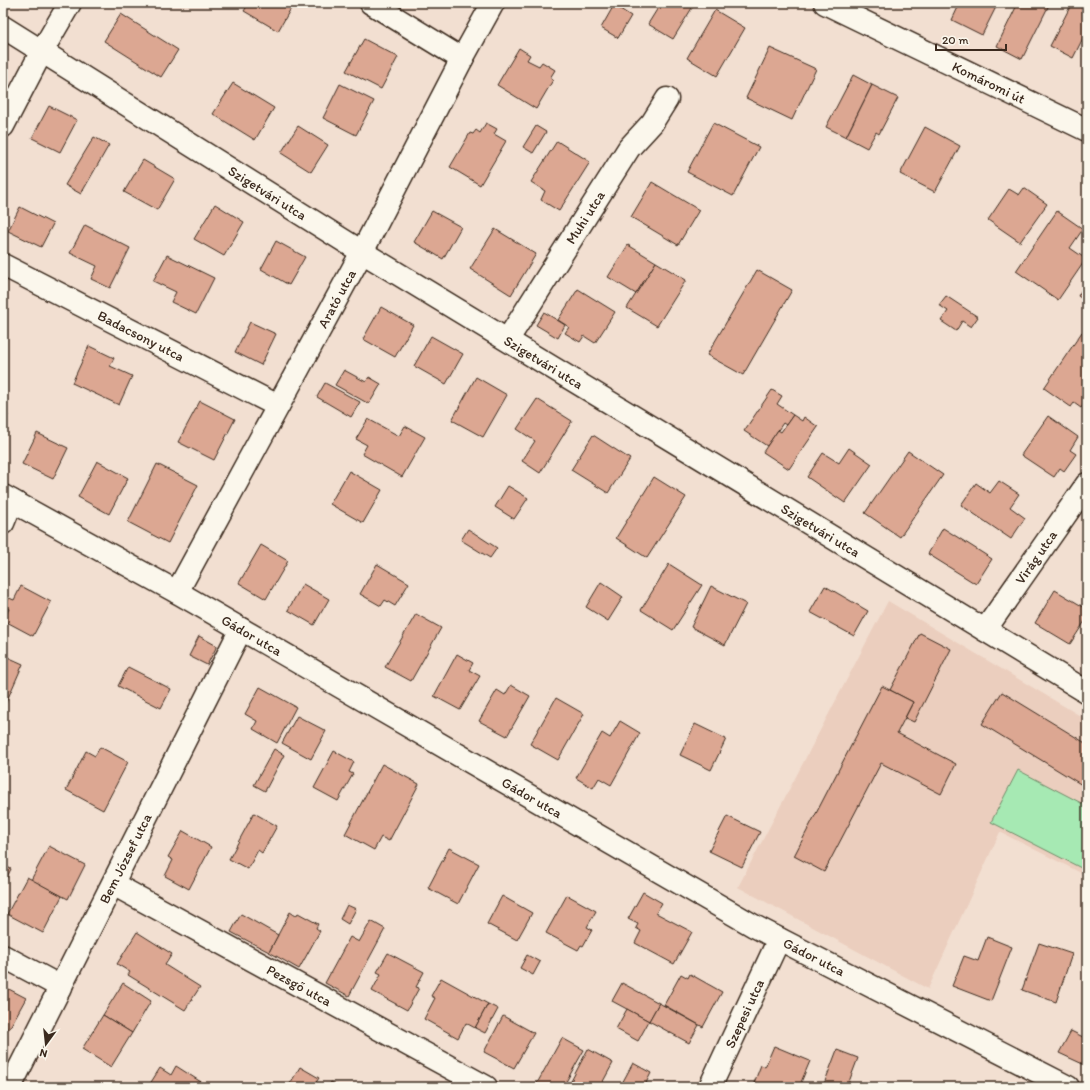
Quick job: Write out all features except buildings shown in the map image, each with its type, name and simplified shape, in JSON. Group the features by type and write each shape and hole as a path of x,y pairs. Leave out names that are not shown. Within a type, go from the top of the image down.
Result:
{"street":[{"path":"3,126 42,51 70,3"},
{"path":"371,3 462,59"},
{"name":"Arató utca","path":"177,592 362,252 462,59 493,3"},
{"name":"Komáromi út","path":"825,3 1087,130"},
{"name":"Szigetvári utca","path":"3,27 362,252 508,339 1087,692"},
{"name":"Muhi utca","path":"508,339 629,148 652,124 667,99"},
{"name":"Badacsony utca","path":"3,265 278,406"},
{"name":"Virág utca","path":"985,630 1087,484"},
{"path":"3,523 8,498"},
{"name":"Gádor utca","path":"8,498 177,592 779,939 1068,1087"},
{"name":"Bem József utca","path":"10,1087 241,629"},
{"name":"Pezsgő utca","path":"113,884 486,1087"},
{"name":"Szepesi utca","path":"710,1087 779,939"},
{"path":"3,956 61,987"}],"shaded area":[{"path":"888,601 1087,720 1087,876 1000,832 928,989 738,887"}],"green space":[{"path":"1018,770 1087,806 1087,871 991,822"}]}
